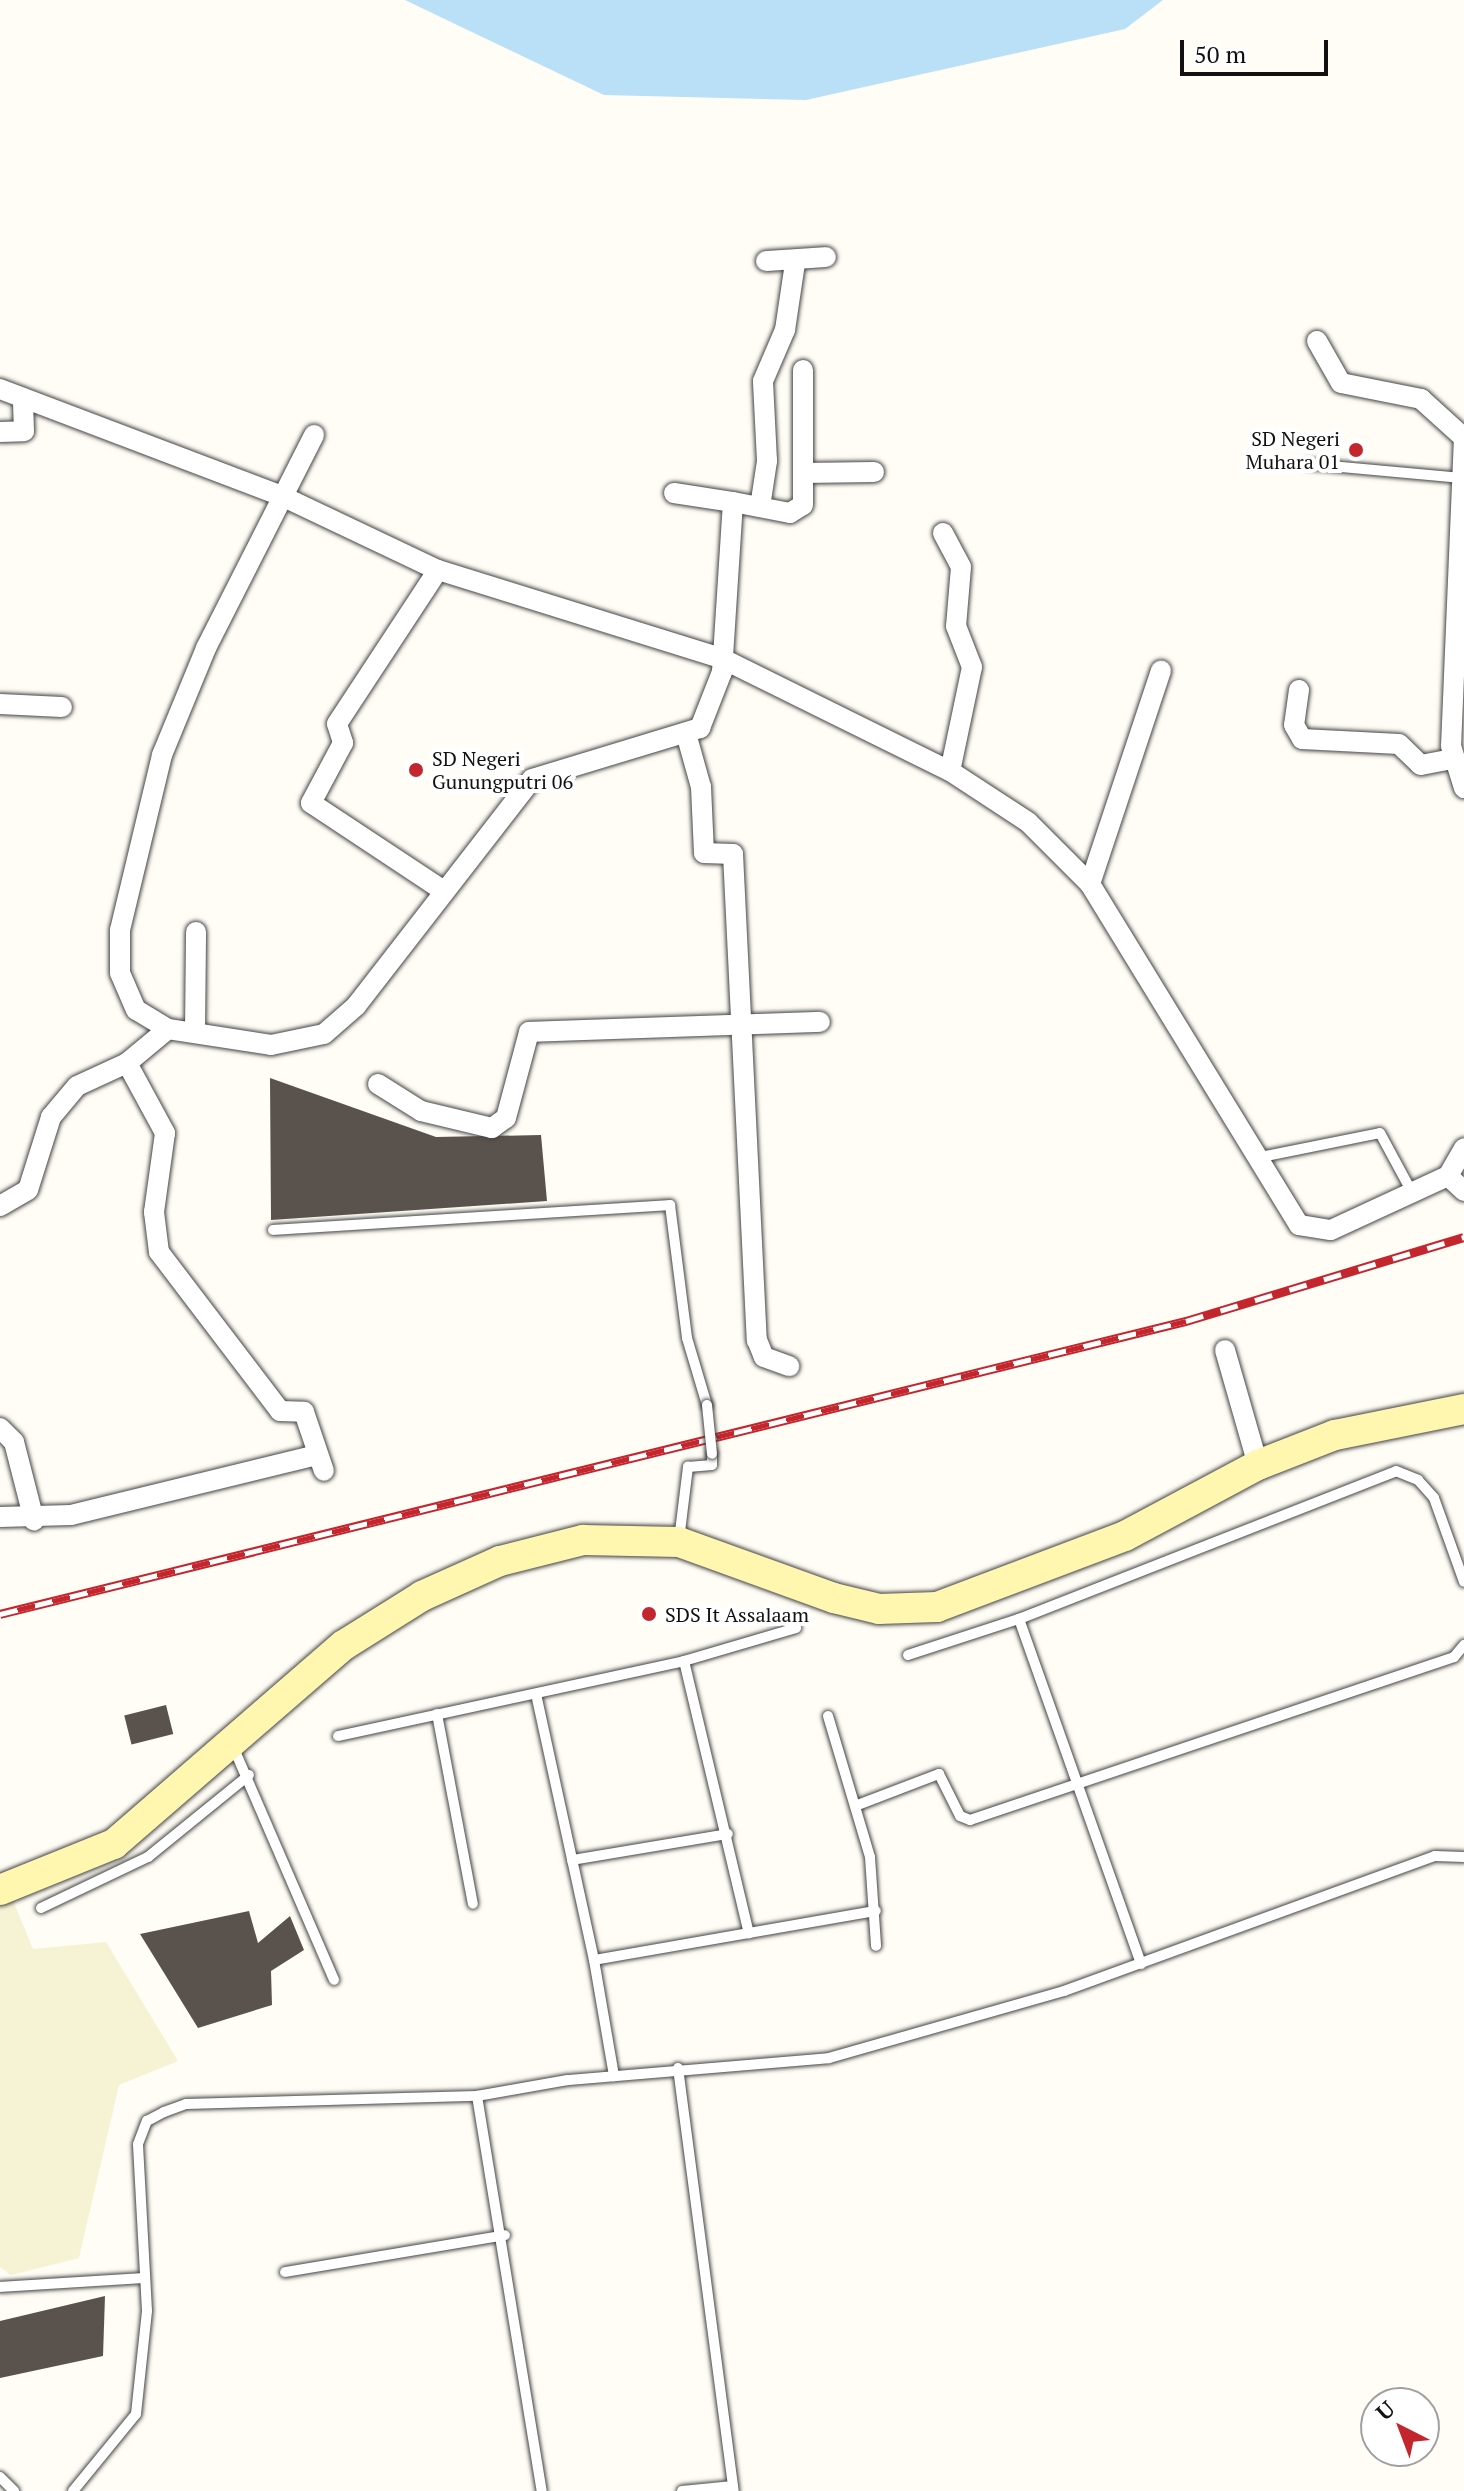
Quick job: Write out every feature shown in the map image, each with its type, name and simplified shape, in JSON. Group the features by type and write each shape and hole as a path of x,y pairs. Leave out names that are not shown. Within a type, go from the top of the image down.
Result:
{"street":[{"path":"766,261 795,263 826,257"},
{"path":"760,507 767,461 763,386 785,330 795,263"},
{"path":"1317,341 1341,383 1421,399 1464,437 1453,759 1464,788"},
{"path":"674,493 798,512 804,473 803,370"},
{"path":"0,389 284,497 438,570 723,659 950,771 1028,822 1090,884 1261,1157 1292,1217 1314,1232 1414,1196 1448,1176 1464,1148"},
{"path":"0,432 24,431 23,398"},
{"path":"314,435 175,719 120,930 126,994 136,1010 168,1029 289,1045 324,1034 356,1006 441,889 532,779 687,737 709,718 723,659 733,502"},
{"path":"804,473 874,472"},
{"path":"943,533 961,567 956,626 972,667 950,771"},
{"path":"438,570 337,724 343,743 311,803 441,889"},
{"path":"1090,884 1161,670"},
{"path":"1299,690 1294,725 1302,739 1389,742 1421,765 1453,759"},
{"path":"0,704 62,707"},
{"path":"687,737 701,787 704,853 733,854 757,1340 764,1357 789,1366"},
{"path":"195,1032 196,932"},
{"path":"378,1084 415,1109 492,1128 506,1118 529,1032 742,1029 820,1022"},
{"path":"0,1206 21,1197 35,1178 57,1106 77,1086 127,1063 168,1029"},
{"path":"0,1517 34,1520 321,1463 304,1412 280,1411 159,1252 154,1212 165,1133 127,1063"},
{"path":"1448,1176 1464,1191"},
{"path":"1225,1350 1258,1465"},
{"path":"25,1894 114,1844 229,1741 344,1645 473,1572 583,1540 679,1542 834,1598 879,1609 937,1607 1125,1536 1258,1465 1335,1435 1464,1409"},
{"path":"0,1428 18,1452 34,1520"}],"lane":[{"path":"1308,464 1462,478"},
{"path":"1261,1157 1380,1133 1414,1196"},
{"path":"273,1230 670,1205 687,1338 707,1405 712,1454 712,1465 688,1467 679,1542"},
{"path":"908,1655 1019,1619 1396,1471 1418,1480 1434,1498 1464,1582"},
{"path":"1019,1619 1080,1782 1141,1964"},
{"path":"338,1736 684,1661 796,1628"},
{"path":"855,1806 942,1774 957,1812 970,1820 1454,1657 1464,1645"},
{"path":"684,1661 728,1834 749,1933"},
{"path":"536,1694 594,1960 614,2076"},
{"path":"437,1714 473,1904"},
{"path":"828,1716 855,1806 876,1911 876,1946"},
{"path":"229,1741 249,1775 334,1980"},
{"path":"25,1894 148,1857 249,1775"},
{"path":"572,1860 728,1834"},
{"path":"73,2491 136,2414 145,2347 138,2144 147,2121 186,2104 477,2096 678,2068 829,2058 1141,1964 1435,1856 1464,1857"},
{"path":"594,1960 876,1911"},
{"path":"678,2068 734,2488 682,2491"},
{"path":"477,2096 505,2235 542,2491"},
{"path":"285,2272 505,2235"},
{"path":"0,2287 143,2278"},
{"path":"0,2477 14,2491"}],"shaded area":[{"path":"10,1893 33,1949 106,1942 178,2061 119,2085 79,2258 11,2275 0,2267 0,1895"}],"water":[{"path":"405,0 1163,0 1125,29 806,100 604,95"}],"building":[{"path":"270,1078 436,1137 541,1135 547,1201 271,1220"},
{"path":"166,1705 173,1734 132,1745 124,1715"},
{"path":"249,1911 258,1943 290,1916 304,1950 271,1971 272,2005 198,2028 140,1934"},
{"path":"105,2296 103,2356 0,2378 0,2321"}],"railway":[{"path":"0,1614 1186,1321 1464,1237"}],"place":[{"name":"SD Negeri Muhara 01","path":"1356,450"},
{"name":"SD Negeri Gunungputri 06","path":"416,770"},
{"name":"SDS It Assalaam","path":"649,1614"}]}
